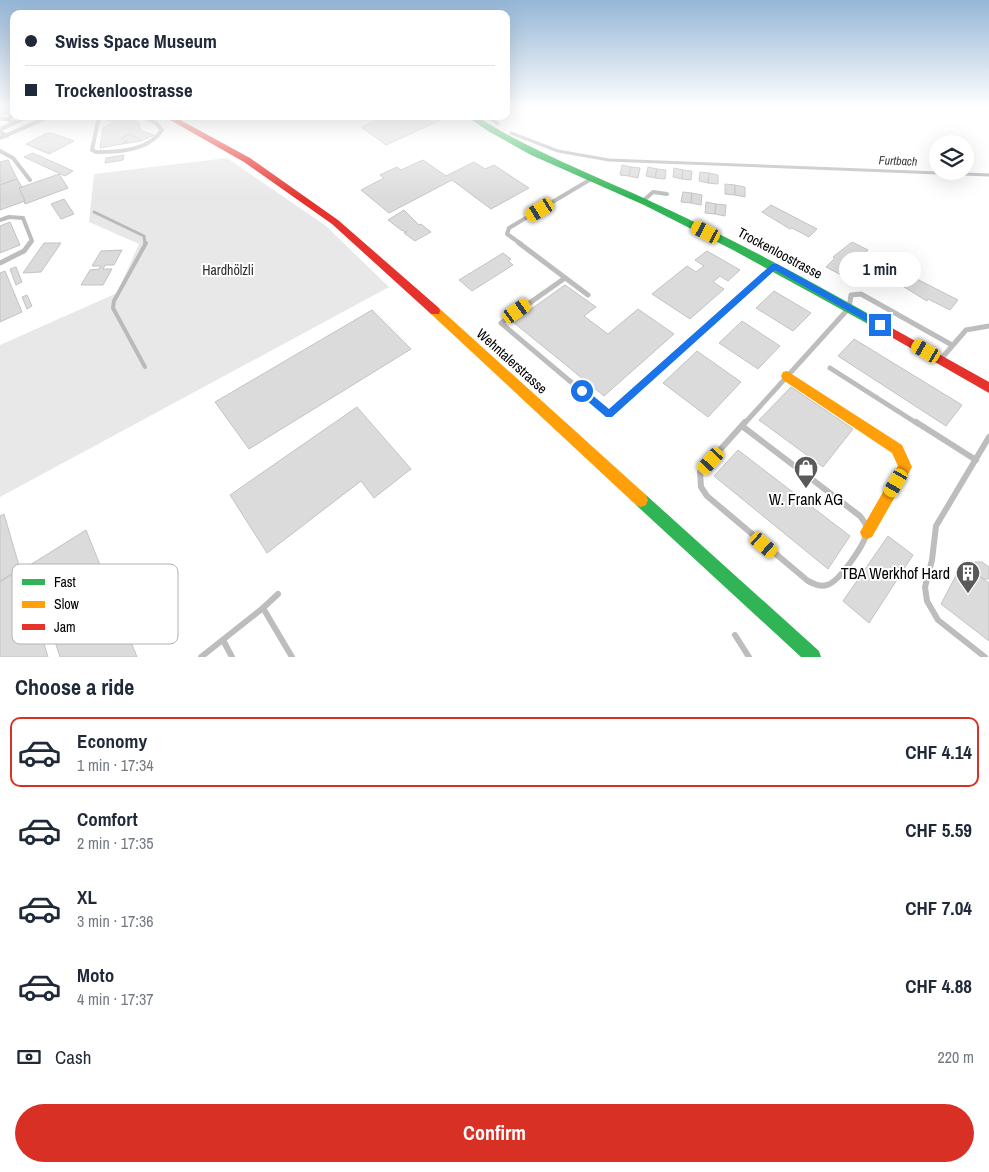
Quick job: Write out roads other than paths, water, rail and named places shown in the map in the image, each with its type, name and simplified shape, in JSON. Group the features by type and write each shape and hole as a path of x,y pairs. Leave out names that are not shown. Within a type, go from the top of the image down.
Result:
{"main road":[{"name":"Wehntalerstrasse","path":"204,137 259,168 335,222 387,267 814,657"},
{"name":"Trockenloostrasse","path":"501,137 512,144 643,201 775,266 989,388"},
{"path":"787,376 897,450 905,467 867,532"}],"lane":[{"path":"95,137 92,150 96,152 145,145 154,141 157,137"},
{"path":"0,151 13,158 30,180"},
{"path":"588,295 507,234 508,228 591,179"},
{"path":"643,201 653,192 667,194"},
{"path":"0,220 8,217 23,218 32,241 24,251 0,263"},
{"path":"565,278 501,323 609,414 775,266"},
{"path":"742,426 860,516 866,524 867,532 839,578 828,585 818,586 808,581 707,496 701,487 700,472 787,376 850,308 851,295 861,294 952,346"},
{"path":"941,360 966,330 989,326"},
{"path":"830,368 976,460"},
{"path":"985,657 937,618 927,604 924,589 932,559 932,540 936,526 989,437"},
{"path":"201,657 278,594"},
{"path":"263,608 292,657"},
{"path":"735,635 749,657"},
{"path":"223,640 232,657"}],"waterway":[{"name":"Furtbach","path":"521,137 558,151 609,160 989,175"},
{"path":"94,212 144,236 145,244"},
{"path":"145,367 113,308 114,301 146,243"}],"place":[{"name":"W. Frank AG","path":"806,489"},
{"name":"TBA Werkhof Hard","path":"968,594"}],"park label":[{"name":"Hardhölzli","path":"228,270"}]}
